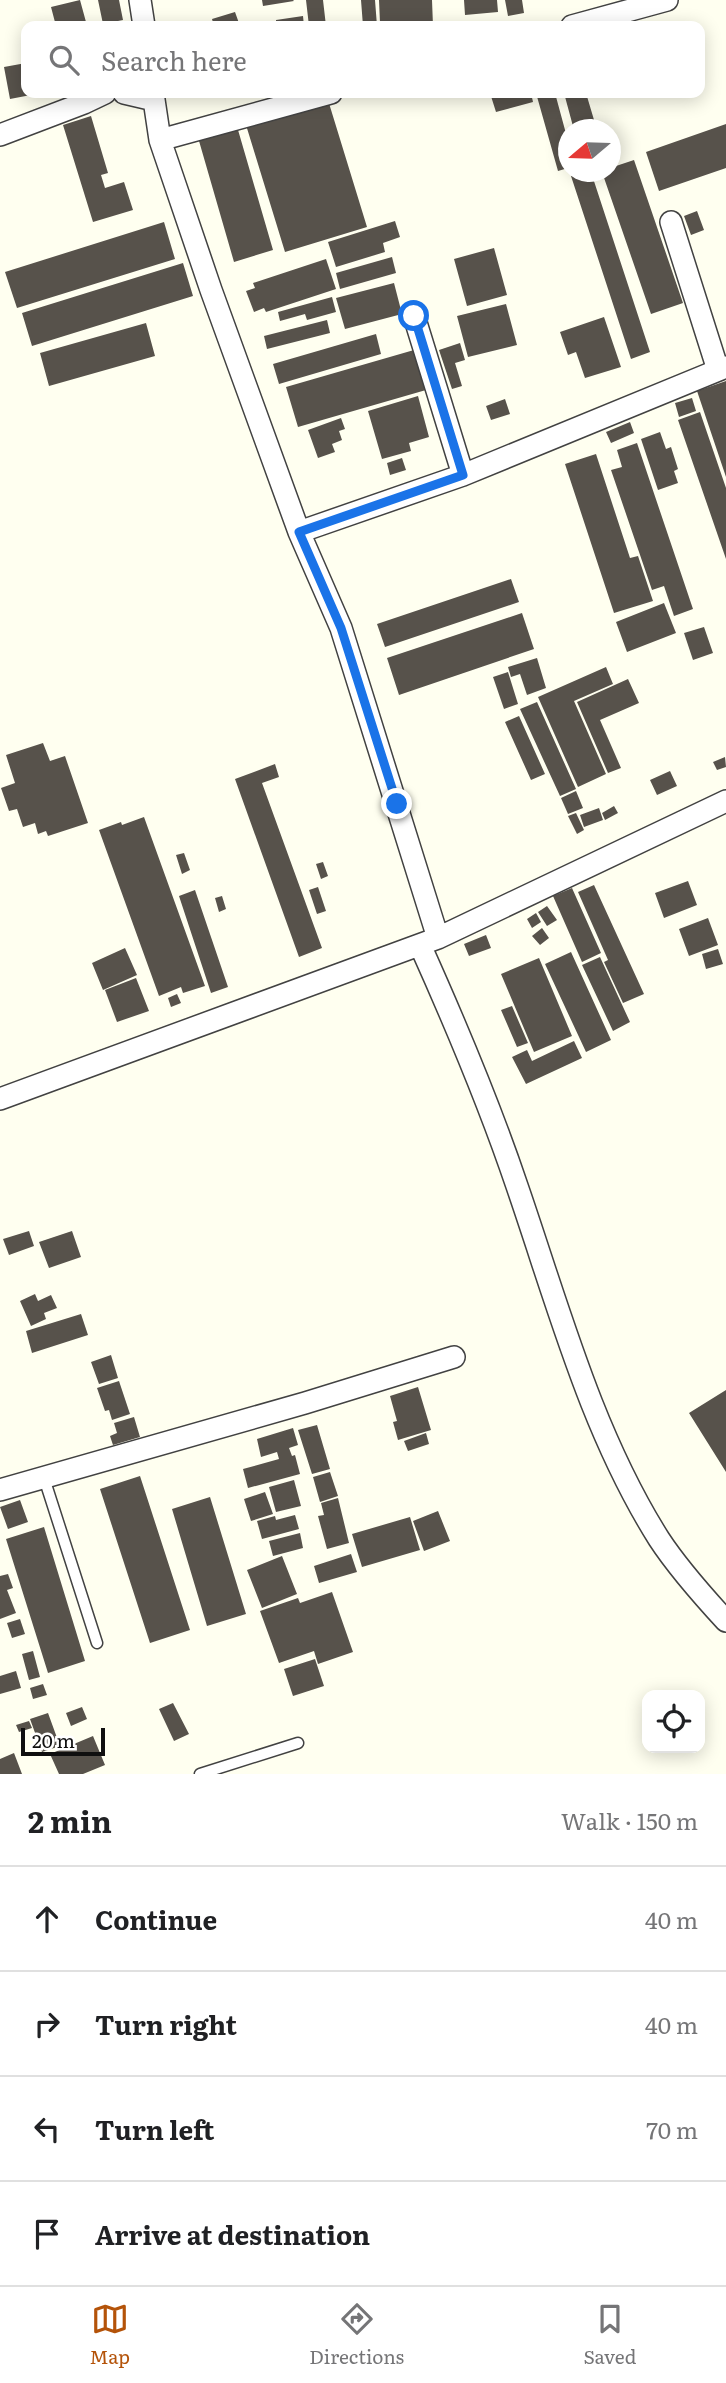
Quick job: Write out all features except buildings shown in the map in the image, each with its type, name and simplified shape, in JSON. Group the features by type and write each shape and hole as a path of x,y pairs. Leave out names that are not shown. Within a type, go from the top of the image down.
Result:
{"street":[{"path":"140,0 143,21"},
{"path":"590,21 667,0"},
{"path":"0,135 93,98"},
{"path":"154,98 160,140 211,290 299,532 341,628 429,942 583,1381 618,1465 660,1539 694,1586 726,1621"},
{"path":"160,140 313,98"},
{"path":"299,532 463,475 722,368 671,222"},
{"path":"414,316 463,475"},
{"path":"0,1099 429,942 726,801"},
{"path":"0,1490 305,1403 454,1357"}],"lane":[{"path":"44,1478 97,1643"},
{"path":"200,1774 298,1743"}],"route":[{"path":"397,804 341,628 299,532 463,475 414,316"}]}
